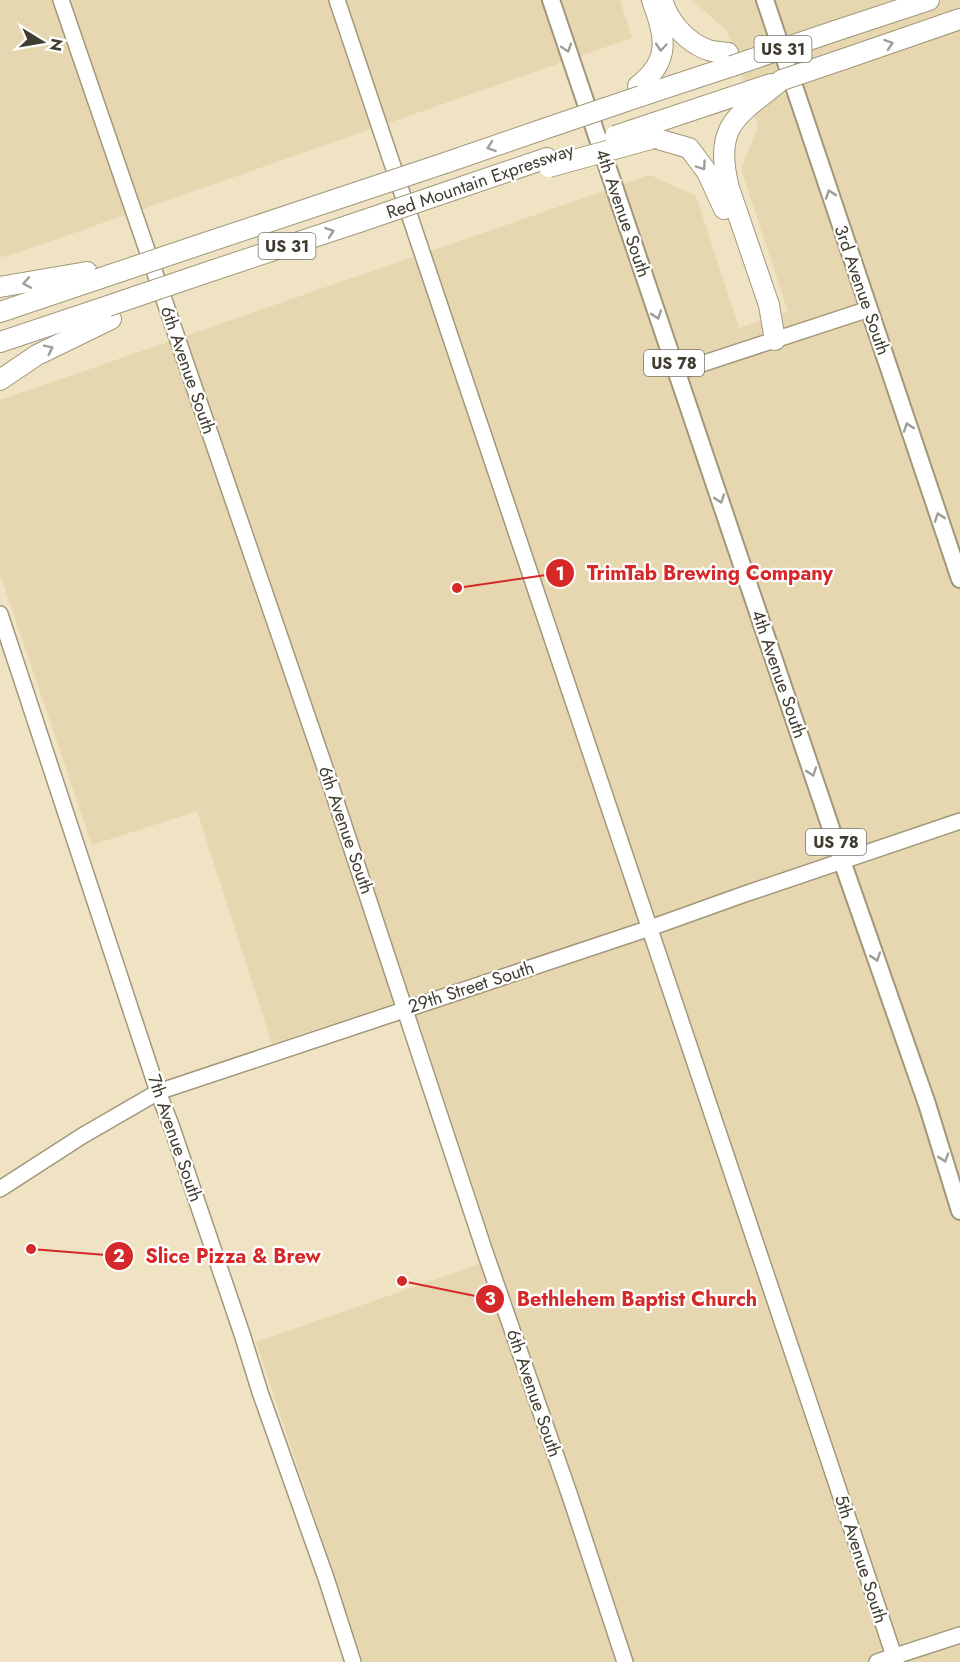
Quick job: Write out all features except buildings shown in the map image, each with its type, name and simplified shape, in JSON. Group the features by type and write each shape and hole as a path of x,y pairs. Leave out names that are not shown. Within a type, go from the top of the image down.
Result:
{"highway":[{"path":"640,91 658,67 664,44 660,21 652,0"},
{"path":"662,0 675,26 689,40 730,60"},
{"name":"Red Mountain Expressway","path":"97,275 203,239 236,225 256,226 445,163 588,114 640,91 833,27 889,5 921,3"},
{"name":"US 31","path":"743,102 782,80 960,19"},
{"path":"653,131 743,102"},
{"path":"743,102 725,139 723,153 725,172 769,305 775,340"},
{"path":"653,131 688,148 707,172 724,209 756,306 775,340"},
{"name":"Red Mountain Expressway","path":"0,342 110,312 179,282 489,178 548,163 653,131"},
{"path":"0,287 97,275"},
{"path":"0,312 97,275"},
{"path":"0,380 37,355 110,312"}],"main road":[{"name":"4th Avenue South","path":"551,0 842,861 927,1104 960,1211"},
{"name":"3rd Avenue South","path":"765,0 960,579"}],"street":[{"name":"6th Avenue South","path":"61,0 323,762 485,1252 625,1662"},
{"name":"5th Avenue South","path":"337,0 895,1659"},
{"path":"677,372 869,309"},
{"name":"7th Avenue South","path":"0,614 158,1092 353,1662"},
{"name":"29th Street South","path":"0,1189 82,1136 158,1092 650,928 960,821"},
{"path":"877,1662 895,1659 960,1635"}],"shaded area":[{"path":"0,0 620,0 632,38 0,257"},
{"path":"692,0 960,0 960,1662 363,1662 256,1342 497,1258 411,998 272,1044 197,811 92,845 0,574 0,400 650,175 696,196 739,328 788,312 741,169 758,126 727,31"}],"place":[{"name":"TrimTab Brewing Company","path":"457,588"},
{"name":"Slice Pizza & Brew","path":"31,1249"},
{"name":"Bethlehem Baptist Church","path":"402,1281"}]}
